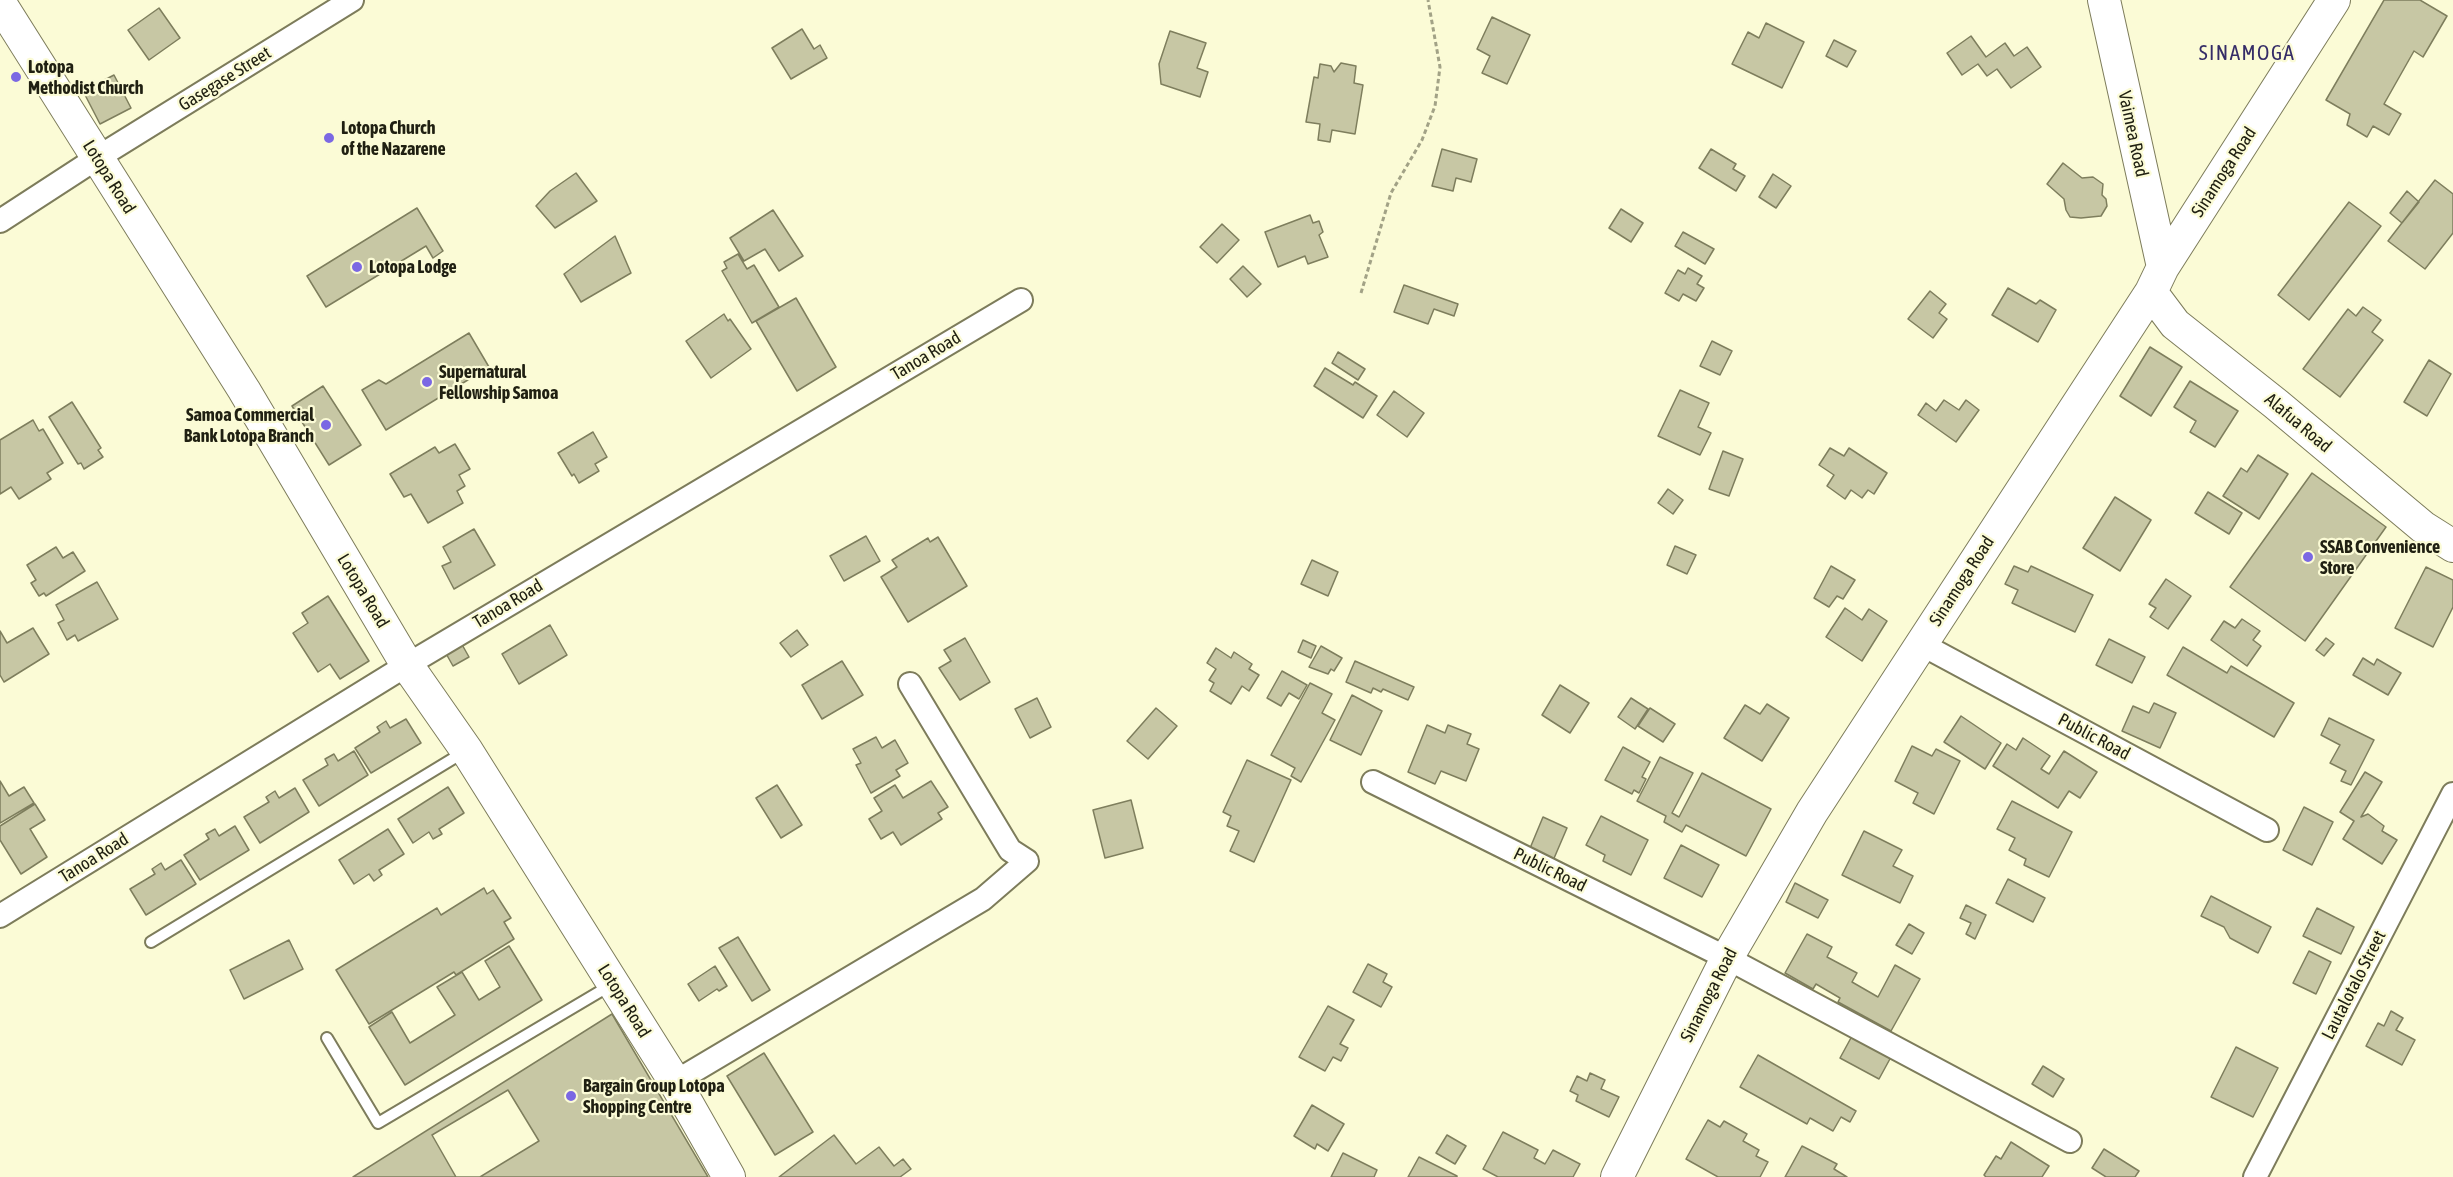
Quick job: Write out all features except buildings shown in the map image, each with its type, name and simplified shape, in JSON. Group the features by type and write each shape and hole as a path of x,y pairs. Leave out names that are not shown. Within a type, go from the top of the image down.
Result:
{"street":[{"name":"Gasegase Street","path":"97,158 352,0"},
{"name":"Vaimea Road","path":"2104,0 2157,279"},
{"name":"Sinamoga Road","path":"1617,1177 1726,958 1812,812 2157,279 2334,0"},
{"name":"Lotopa Road","path":"0,3 244,390 407,665 467,750 675,1082 729,1177"},
{"path":"0,221 97,158"},
{"name":"Alafua Road","path":"2157,279 2175,324 2276,404 2423,527 2453,546"},
{"name":"Tanoa Road","path":"0,916 407,665 1021,300"},
{"name":"Public Road","path":"1921,644 2267,830"},
{"path":"675,1082 983,899 1027,861 1010,850 910,684"},
{"name":"Public Road","path":"1373,782 1726,958 2070,1141"},
{"name":"Lautalotalo Street","path":"2255,1177 2453,794"}],"lane":[{"path":"151,942 467,750"},
{"path":"327,1038 378,1123 613,984"}],"path":[{"path":"1361,293 1391,193 1422,140 1436,106 1440,67 1428,0"}],"place":[{"name":"Lotopa Methodist Church","path":"16,77"},
{"name":"Lotopa Church of the Nazarene","path":"329,138"},
{"name":"Lotopa Lodge","path":"357,267"},
{"name":"Supernatural Fellowship Samoa","path":"427,382"},
{"name":"Samoa Commercial Bank Lotopa Branch","path":"326,425"},
{"name":"SSAB Convenience Store","path":"2308,557"},
{"name":"Bargain Group Lotopa Shopping Centre","path":"571,1096"}],"district":[{"name":"SINAMOGA","path":"2247,53"}]}
